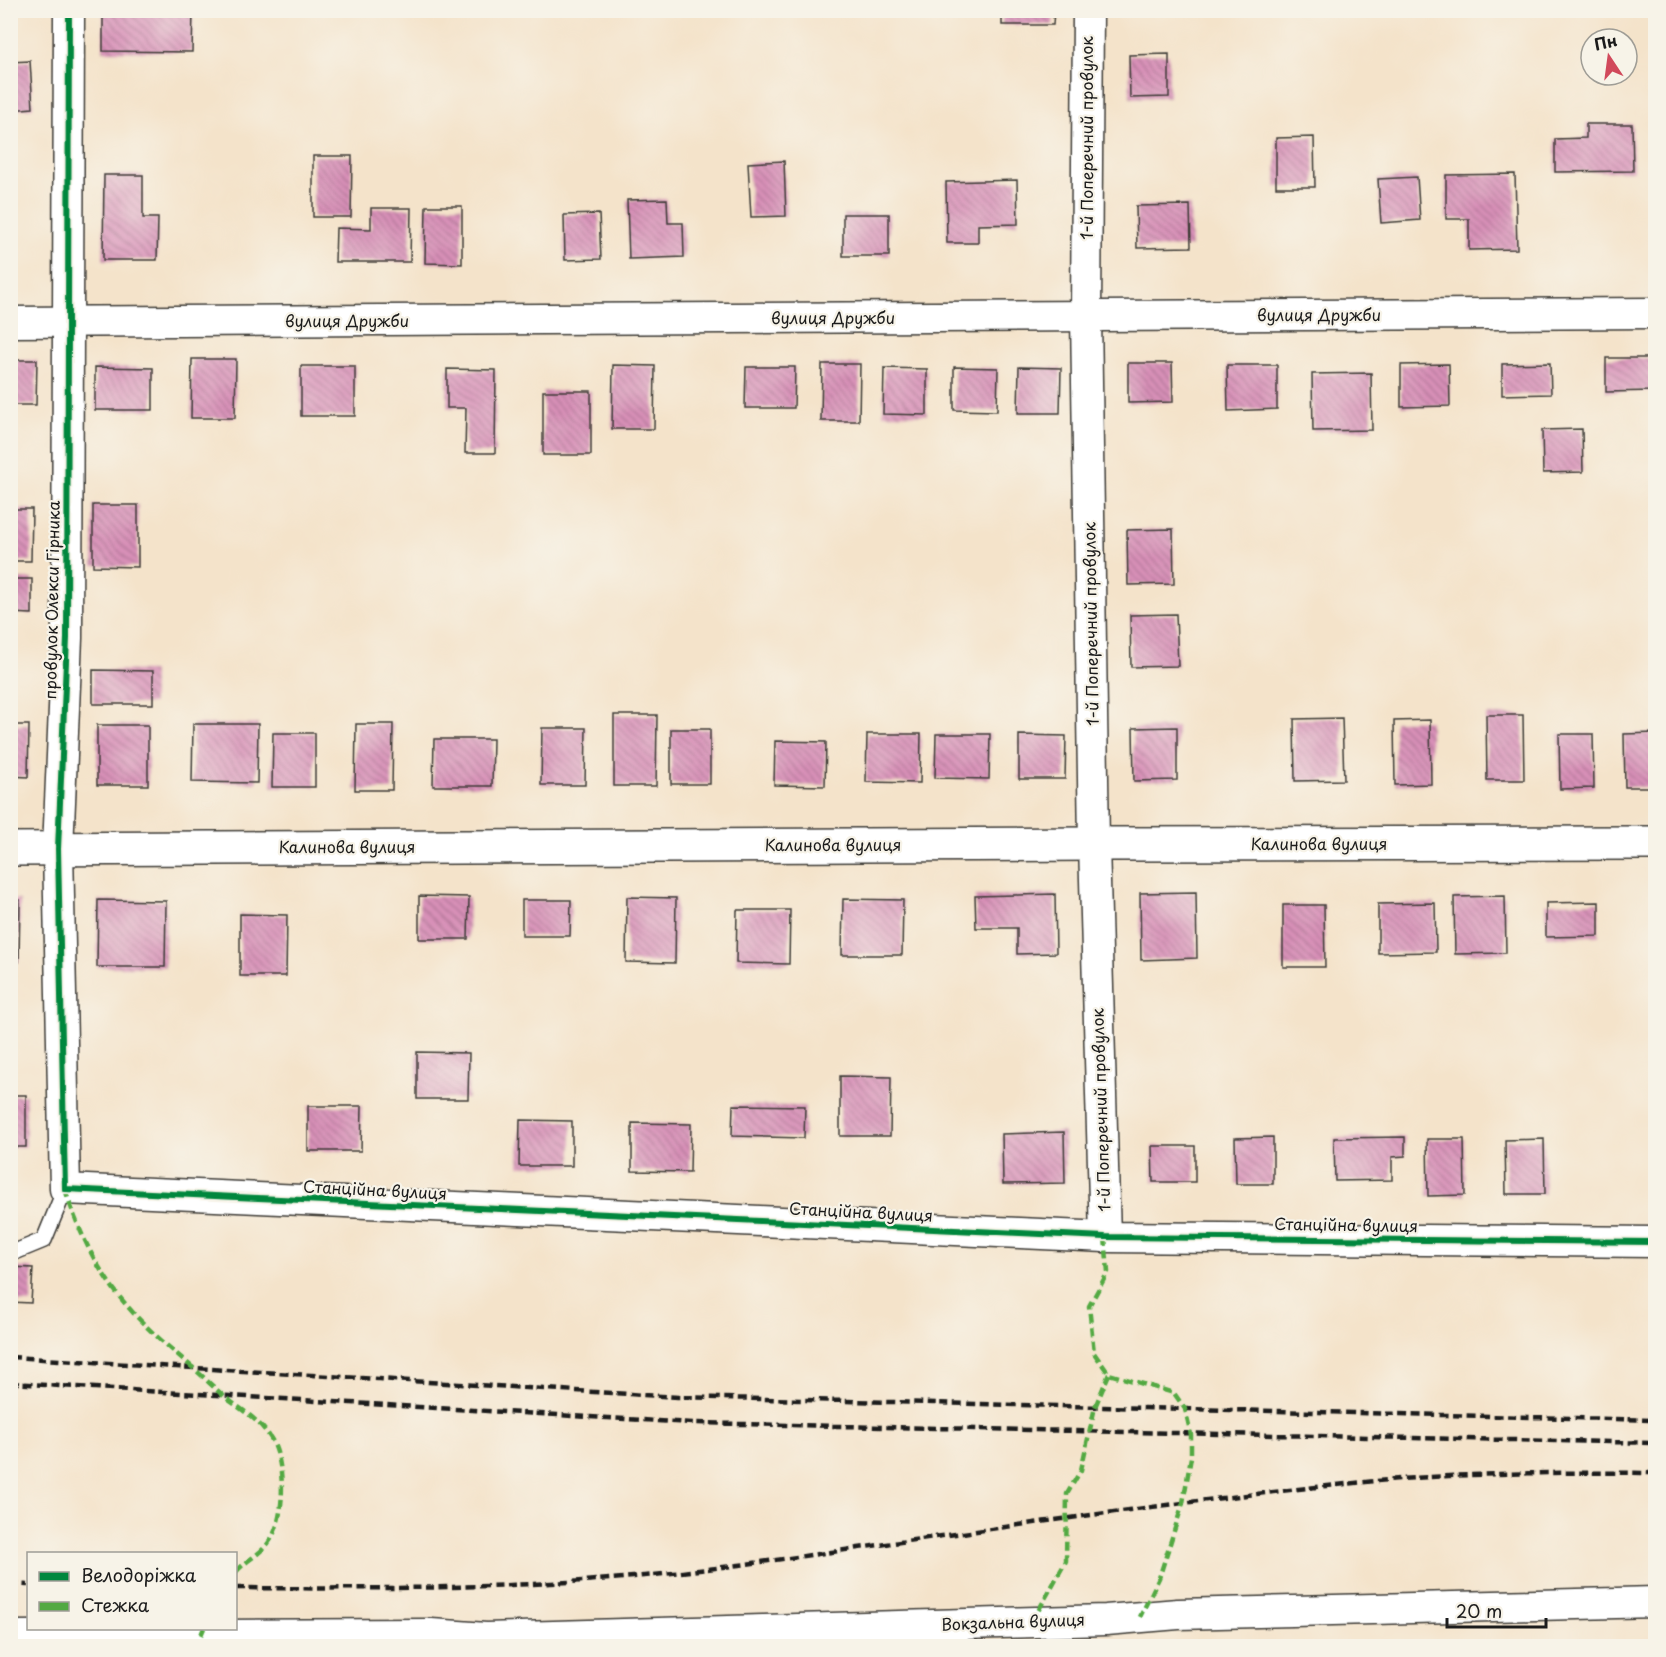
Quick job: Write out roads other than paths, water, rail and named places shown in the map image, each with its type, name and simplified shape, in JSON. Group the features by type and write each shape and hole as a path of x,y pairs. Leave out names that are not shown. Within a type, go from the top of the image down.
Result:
{"street":[{"name":"провулок Олекси Гірника","path":"65,1189 58,849 67,638 66,323 69,10"},
{"name":"1-й Поперечний провулок","path":"1088,10 1086,316 1094,844 1105,1237"},
{"name":"вулиця Дружби","path":"10,322 1656,313"},
{"name":"Калинова вулиця","path":"10,849 1656,843"},
{"name":"Станційна вулиця","path":"65,1189 1105,1237 1656,1242"},
{"name":"Вокзальна вулиця","path":"10,1636 431,1634 486,1642 1106,1633 1178,1614 1656,1602"}],"lane":[{"path":"10,1254 45,1240 65,1189"}],"railway":[{"path":"10,1357 678,1397 1656,1420"},
{"path":"10,1383 693,1423 1656,1443"},
{"path":"237,1588 440,1587 593,1580 675,1573 1123,1511 1355,1483 1505,1474 1656,1473"},
{"path":"10,1584 27,1585"}]}
